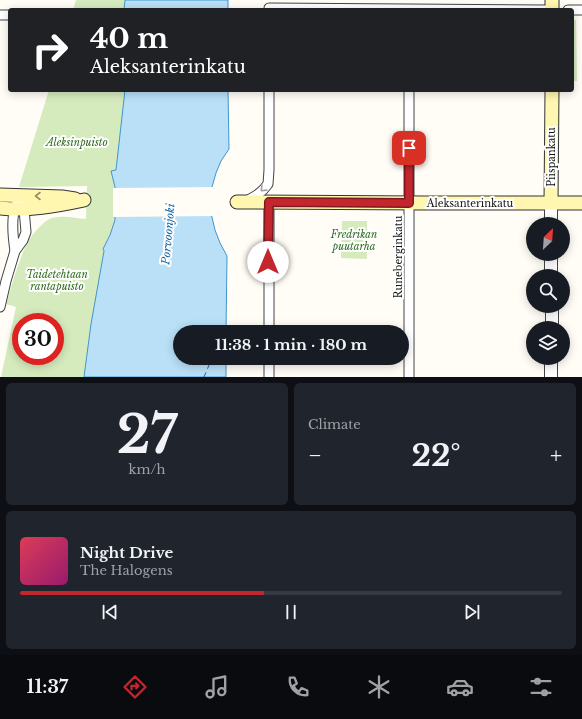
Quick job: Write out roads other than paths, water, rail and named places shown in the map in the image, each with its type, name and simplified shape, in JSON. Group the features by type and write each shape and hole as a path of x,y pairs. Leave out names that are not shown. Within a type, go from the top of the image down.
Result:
{"main road":[{"name":"Piispankatu","path":"551,203 552,92"},
{"path":"0,195 62,197 84,200 64,205 19,209 0,208"},
{"name":"Aleksanterinkatu","path":"241,202 582,203"}],"street":[{"path":"269,6 409,6 478,8"},
{"path":"241,202 257,195 268,184 269,92"},
{"name":"Runeberginkatu","path":"409,92 409,377"},
{"path":"0,307 15,251 13,238 19,209 19,196"},
{"path":"269,202 269,325"},
{"name":"Piispankatu","path":"551,203 551,217"},
{"path":"269,365 269,377"},
{"path":"551,365 551,377"}],"water":[{"path":"125,0 228,0 228,8 124,8"},
{"name":"Porvoonjoki","path":"125,92 228,92 229,149 221,161 216,173 212,187 211,202 211,213 215,230 227,256 226,325 173,325 173,365 226,365 226,377 84,377 91,324 104,251 103,249 115,220 115,187 111,171 116,170"}],"park label":[{"name":"Aleksinpuisto","path":"77,142"},
{"name":"Fredrikan puutarha","path":"354,240"},
{"name":"Taidetehtaan rantapuisto","path":"57,280"}]}
